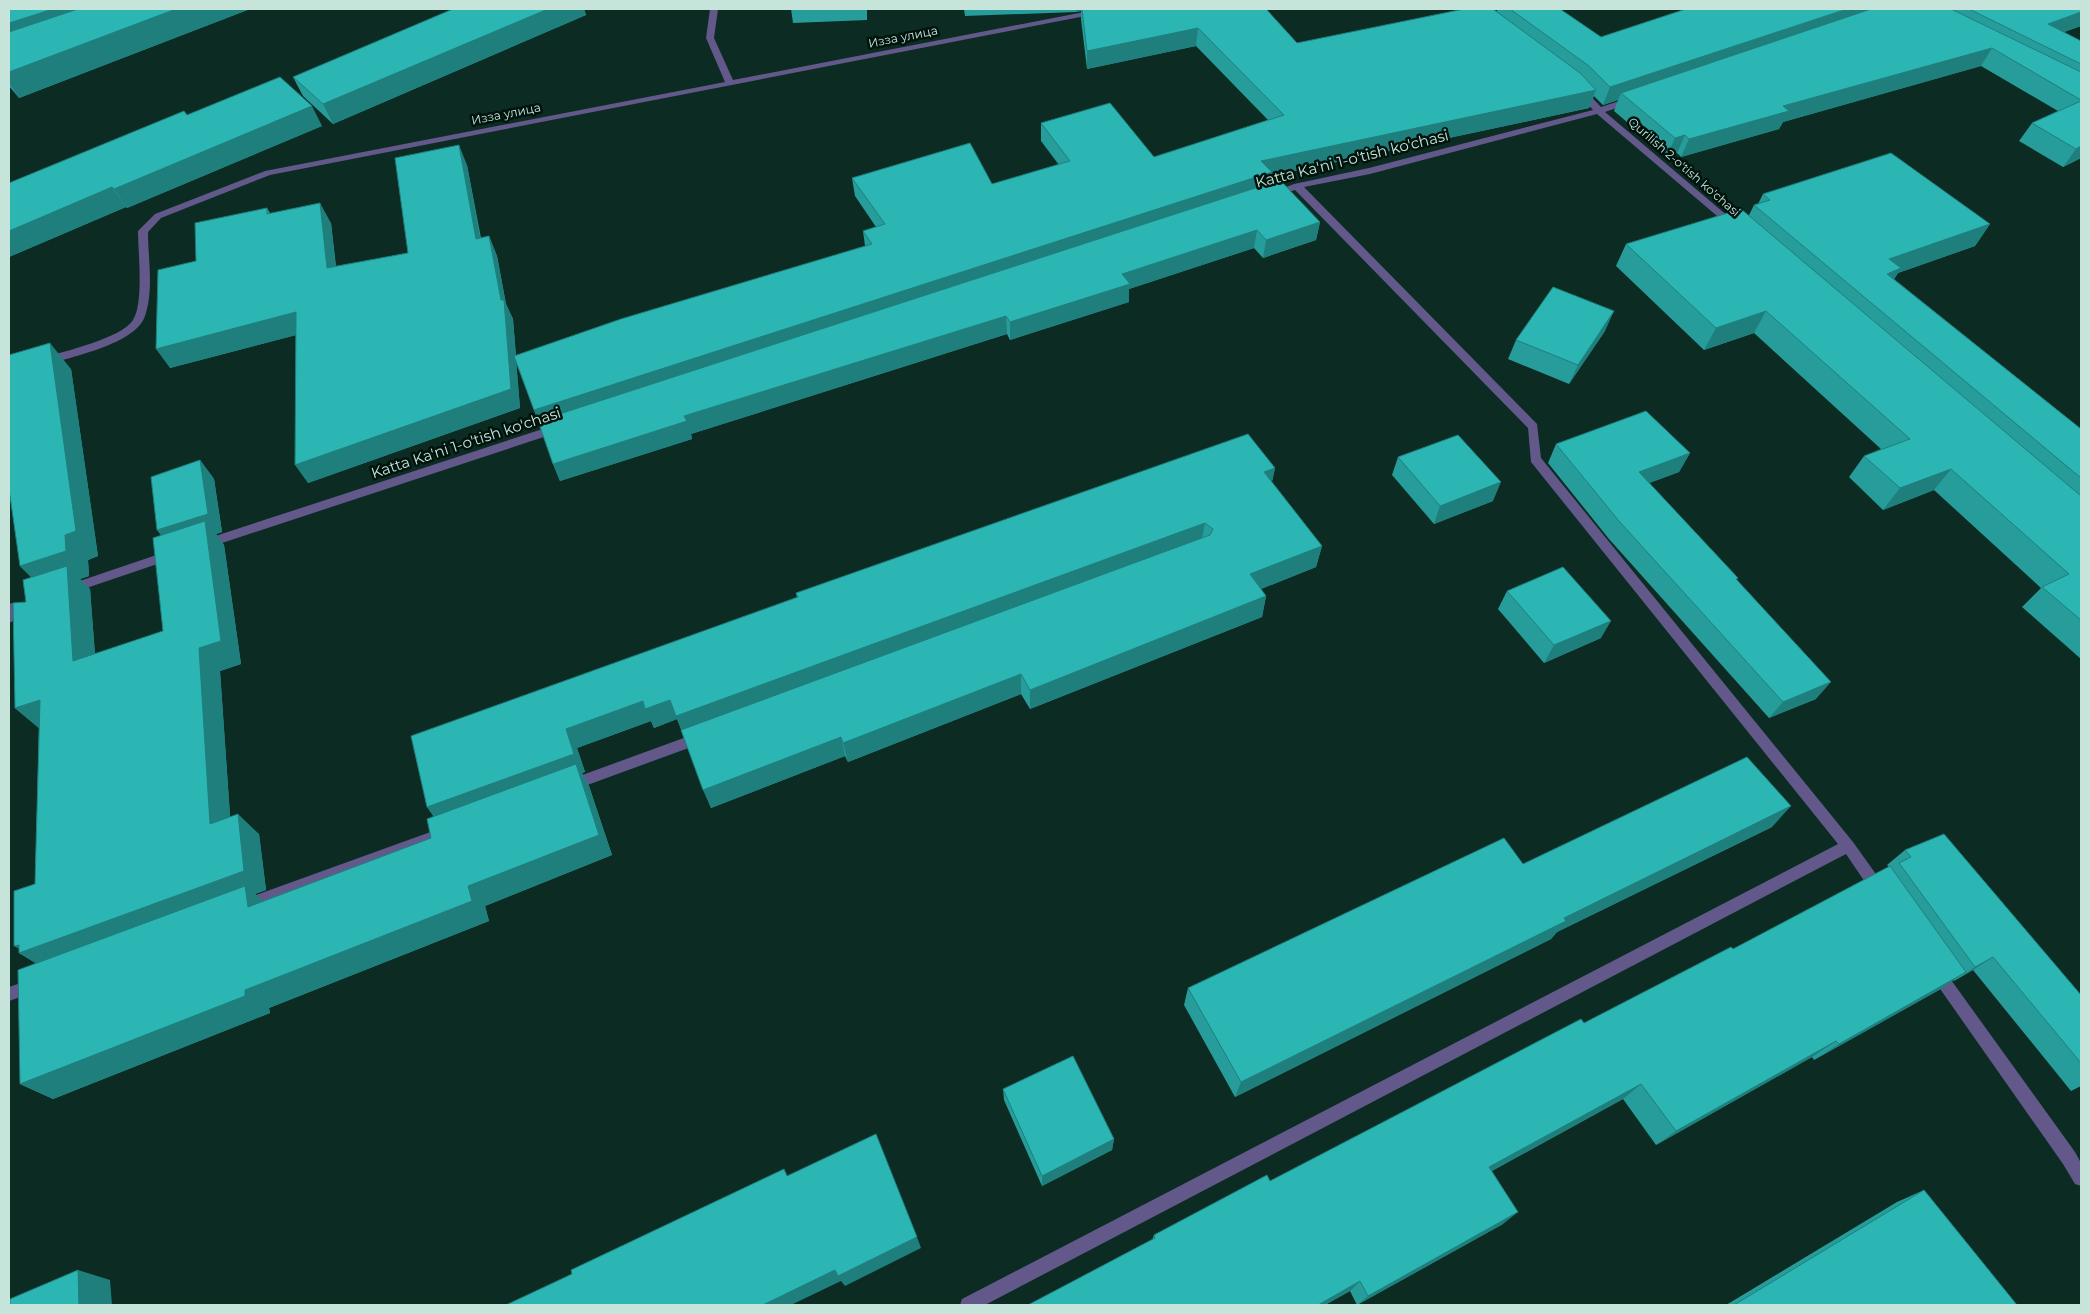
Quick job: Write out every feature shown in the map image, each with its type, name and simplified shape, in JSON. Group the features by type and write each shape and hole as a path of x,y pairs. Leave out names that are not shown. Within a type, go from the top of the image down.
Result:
{"street":[{"path":"714,9 710,38 730,84"},
{"name":"Изза улица","path":"34,364 120,336 137,323 143,299 143,232 158,216 268,173 1112,9"},
{"name":"Qurilish 2-o'tish ko'chasi","path":"1570,82 1599,111 1742,234"},
{"name":"Katta Ka'ni 1-o'tish ko'chasi","path":"1260,198 1297,186 1370,170 1599,111 1646,95"},
{"path":"1297,186 1533,427 1535,459 1848,846 1888,902"},
{"name":"Katta Ka'ni 1-o'tish ko'chasi","path":"59,592 570,425"},
{"path":"559,790 717,731"},
{"path":"232,911 456,828"},
{"path":"968,1305 1848,846"},
{"path":"1927,958 2070,1158 2081,1178"},
{"path":"9,994 46,980"}],"building":[{"path":"9,9 53,9 9,23"},
{"path":"78,9 176,9 9,72 9,32"},
{"path":"453,9 548,9 323,104 293,77"},
{"path":"1082,9 1266,9 1297,43 1464,9 1493,9 1580,73 1596,90 1261,161 1272,172 534,410 514,356 621,319 872,244 863,231 885,224 852,178 970,143 992,184 1070,161 1041,123 1110,103 1154,157 1284,115 1198,28 1087,51"},
{"path":"1510,9 1560,9 1601,37 1686,9 1847,9 1610,87 1589,66"},
{"path":"1871,9 1951,9 2081,72 2081,100 1992,48 1783,106 1789,111 1689,139 1685,135 1675,138 1621,93"},
{"path":"1969,9 2081,9 2081,12 2048,24 2081,41 2081,64"},
{"path":"280,77 312,106 9,231 9,183 184,111 187,115"},
{"path":"2081,101 2081,146 2076,149 2032,123"},
{"path":"459,145 476,239 489,236 501,300 504,300 511,389 295,465 296,312 156,349 158,270 196,261 195,223 267,208 267,214 320,203 327,268 408,253 395,158"},
{"path":"1891,153 1990,224 1889,259 1901,268 1887,274 2081,429 2081,478 1754,205 1770,200 1763,194"},
{"path":"1280,180 1320,222 1266,240 1257,230 1122,274 1130,284 1010,322 1006,316 684,416 687,421 553,464 538,421"},
{"path":"1741,209 2081,496 2081,620 2042,587 2069,574 1951,469 1900,488 1864,456 1910,439 1766,311 1716,328 1626,244"},
{"path":"1553,287 1614,311 1578,365 1516,340"},
{"path":"50,343 76,531 65,535 66,551 20,566 9,489 9,355"},
{"path":"1646,411 1690,453 1639,472 1738,578 1736,579 1831,682 1783,702 1619,521 1556,444"},
{"path":"1248,434 1275,468 1264,472 1322,546 1250,574 1266,596 1030,690 1021,674 843,743 841,737 703,790 681,730 1210,535 1213,529 1205,523 676,716 670,700 645,709 643,701 566,729 574,754 427,807 411,736 798,597 796,593"},
{"path":"1458,435 1501,482 1440,506 1398,457"},
{"path":"200,460 208,514 157,530 151,477"},
{"path":"205,521 221,641 199,648 210,824 238,814 244,871 19,953 19,945 14,946 14,891 35,884 40,700 15,708 13,603 26,602 23,580 67,566 73,661 163,631 153,538"},
{"path":"1563,567 1611,621 1554,645 1507,591"},
{"path":"1747,757 1791,806 1564,918 1566,921 1241,1082 1188,988 1504,838 1523,864"},
{"path":"576,764 599,835 468,886 472,901 245,990 245,996 20,1084 18,970 245,886 248,907 431,838 427,819"},
{"path":"1944,834 2081,995 2081,1063 1993,957 1975,967 1899,863 1911,857 1905,850"},
{"path":"1890,866 1966,972 1839,1044 1836,1041 1676,1131 1641,1084 1489,1167 1518,1212 1368,1296 1360,1281 1318,1305 1028,1305 1155,1238 1154,1235 1267,1175 1270,1181 1581,1019 1584,1023 1731,947 1733,949"},
{"path":"1073,1056 1114,1139 1042,1176 1003,1089"},
{"path":"876,1134 917,1237 838,1276 835,1270 763,1305 506,1305 572,1274 571,1270 784,1169 787,1176"},
{"path":"1924,1190 2017,1305 1734,1305"},
{"path":"78,1270 79,1305 10,1305 10,1299"}]}
